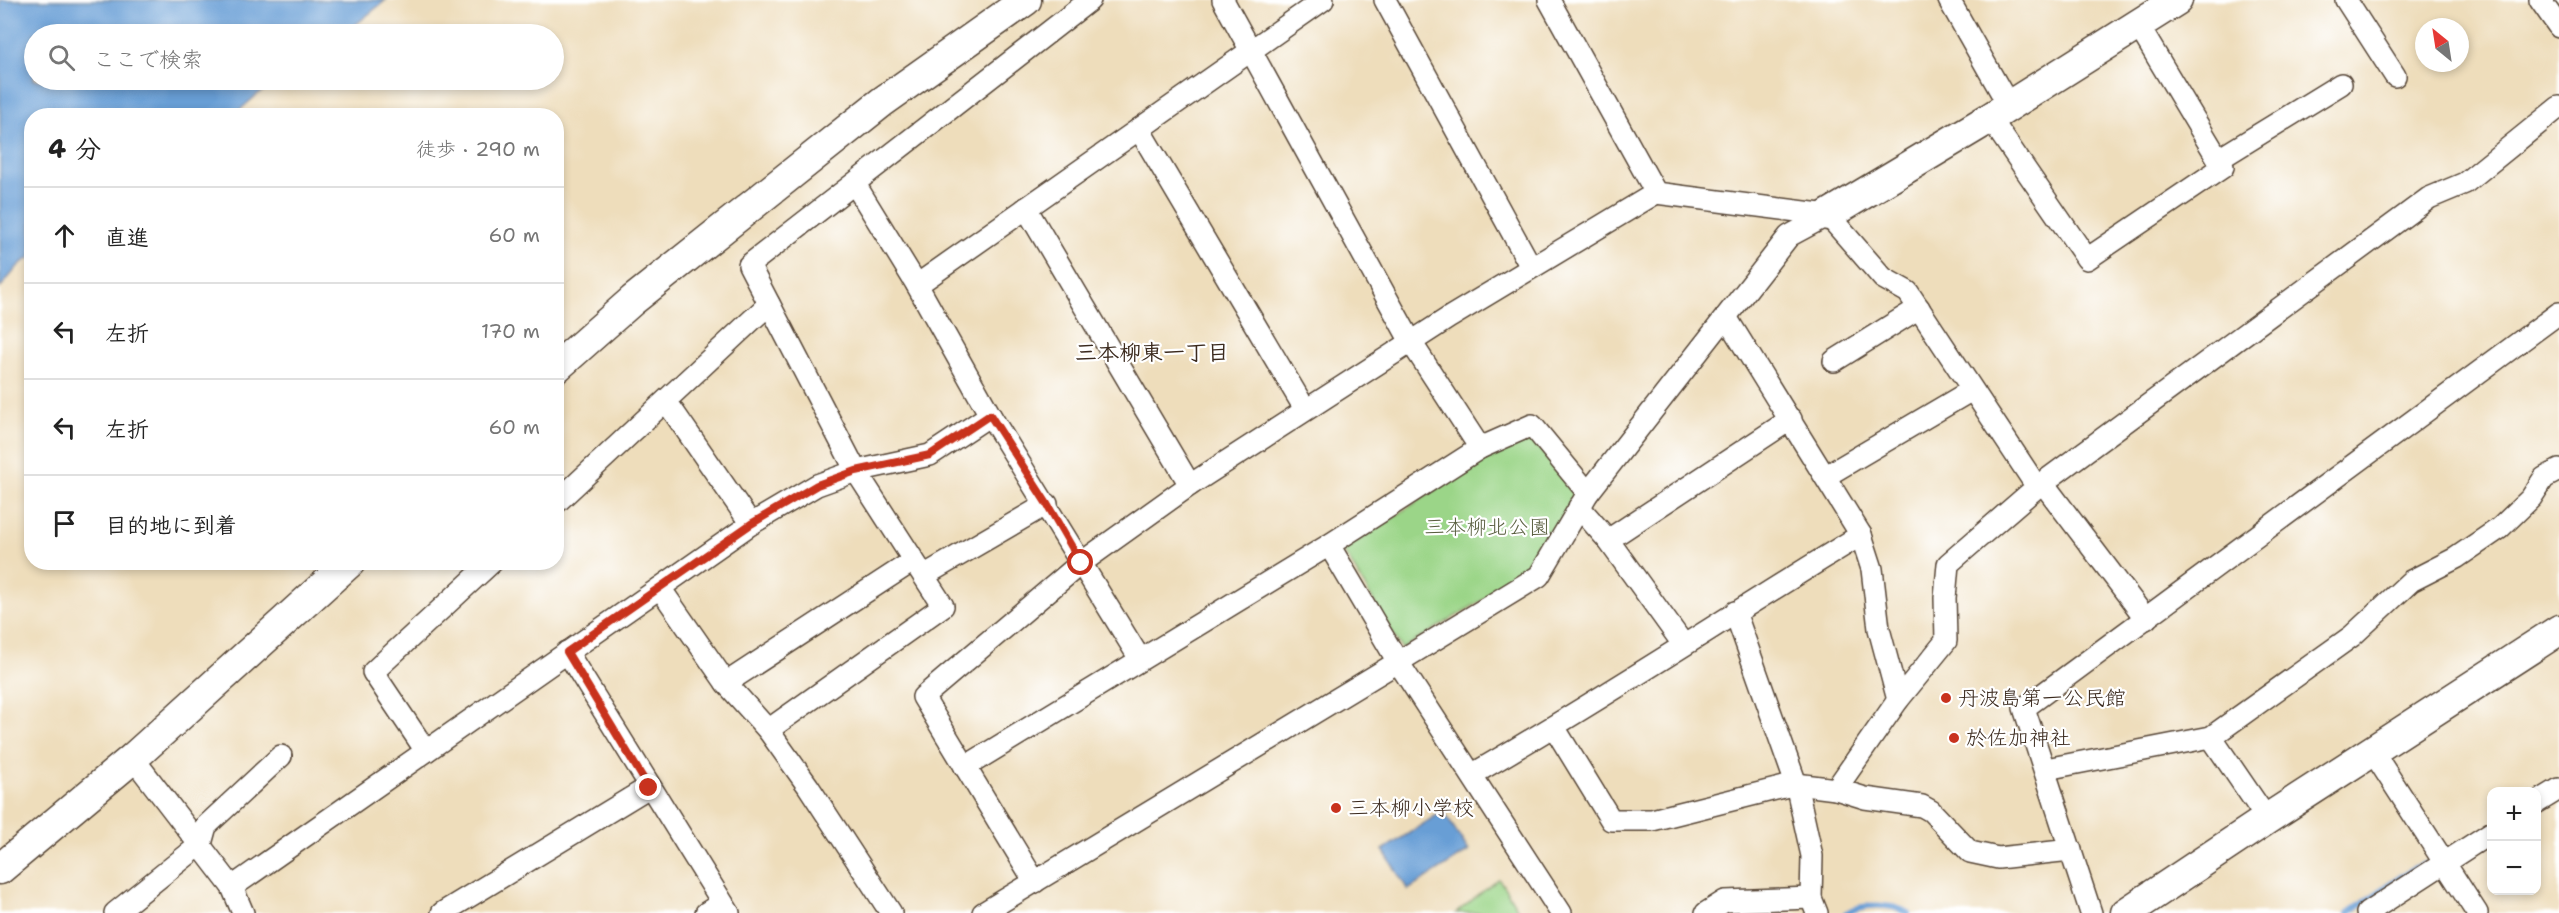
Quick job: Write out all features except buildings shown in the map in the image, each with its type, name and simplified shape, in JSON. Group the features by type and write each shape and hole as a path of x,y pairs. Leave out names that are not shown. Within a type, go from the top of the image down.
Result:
{"street":[{"path":"564,361 633,300 882,102 1026,0"},
{"path":"768,730 943,606 856,471 749,265 1090,0"},
{"path":"1223,0 1411,342 1480,448"},
{"path":"917,285 1323,0"},
{"path":"1385,0 1531,267"},
{"path":"1549,0 1656,193"},
{"path":"983,913 1539,576 1584,500 1789,236 2000,112 2157,9 2223,167 2087,259 2000,112 1949,0"},
{"path":"2346,0 2395,76"},
{"path":"2540,0 2559,27"},
{"path":"2219,159 2341,84"},
{"path":"1836,789 1898,700 1946,641 1945,598 1948,564 2040,485 2429,198 2465,183 2559,107"},
{"path":"1139,129 1305,409"},
{"path":"855,184 917,285 990,415 1047,504 1140,659"},
{"path":"1035,882 923,697 1081,563 1190,485 1411,342 1656,193 1828,215 1883,278 1908,292 1972,390 2040,485 2146,619"},
{"path":"1026,208 1190,485"},
{"path":"564,496 769,304"},
{"path":"1834,361 1919,308"},
{"path":"2091,913 2046,769 2024,708 2559,313"},
{"path":"1726,317 1827,476 1861,535 1872,569 1879,629 1898,700"},
{"path":"1827,476 1972,390"},
{"path":"666,401 751,524"},
{"path":"232,887 751,524 817,485 856,471 930,455 990,415"},
{"path":"1608,540 1791,419"},
{"path":"965,767 1329,545 1480,448 1532,425 1584,500 1608,540 1683,644"},
{"path":"2046,769 2211,737 2352,636 2411,582 2456,558 2500,528 2530,498 2544,478 2559,470"},
{"path":"726,683 919,568 1047,504"},
{"path":"1473,774 1554,727 1683,644 1861,535"},
{"path":"1329,545 1398,662 1473,774 1561,913"},
{"path":"0,869 133,758 341,570"},
{"path":"426,751 373,672 483,570"},
{"path":"660,588 726,683 768,730 808,786 891,913"},
{"path":"1706,913 1725,901 1814,906 1812,855 1796,784 1735,612"},
{"path":"2126,913 2559,630"},
{"path":"567,652 719,910"},
{"path":"1554,727 1611,820 1652,820 1796,784 1836,789 1865,798 1922,806 1930,811 1970,852 1998,858 2071,850"},
{"path":"2211,737 2267,819"},
{"path":"2373,752 2477,913"},
{"path":"115,913 201,844 206,826 281,756"},
{"path":"133,758 232,887 243,913"},
{"path":"442,913 649,788"},
{"path":"2541,800 2559,789"},
{"path":"2367,913 2487,835"}],"green space":[{"name":"三本柳北公園","path":"1530,438 1577,491 1534,569 1402,649 1343,550 1487,456"},
{"path":"1499,879 1520,913 1456,913"}],"water":[{"path":"0,0 386,0 356,24 24,24 24,90 265,90 242,108 24,108 24,261 0,288"},
{"path":"1443,811 1469,851 1408,890 1383,850"}],"waterway":[{"path":"2348,913 2414,868 2425,864"},
{"path":"1846,913 1869,906 1894,907 1908,913"}],"place":[{"name":"丹波島第一公民館","path":"1946,698"},
{"name":"於佐加神社","path":"1954,738"},
{"name":"三本柳小学校","path":"1336,808"}],"district":[{"name":"三本柳東一丁目","path":"1152,352"}],"route":[{"path":"649,788 567,652 751,524 817,485 856,471 930,455 990,415 1047,504 1081,563"}]}
